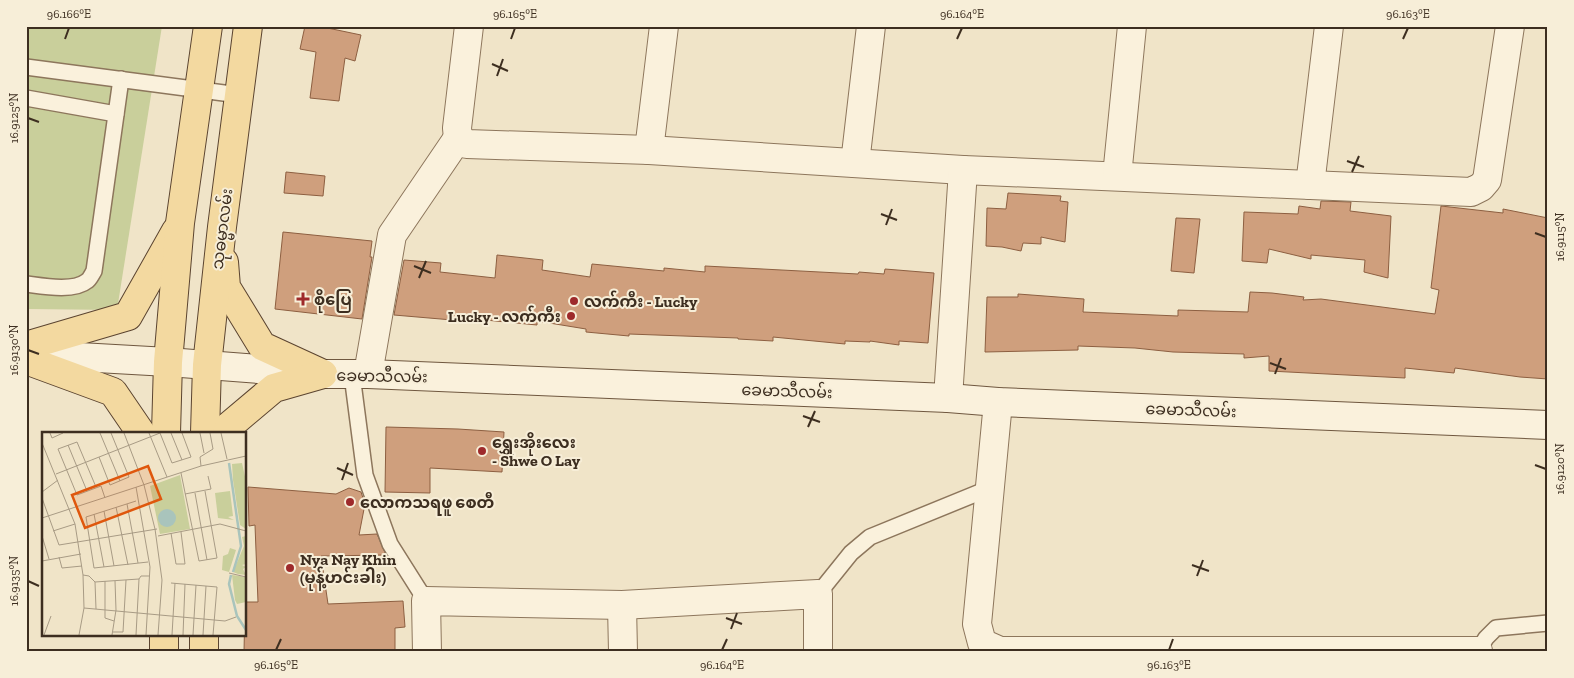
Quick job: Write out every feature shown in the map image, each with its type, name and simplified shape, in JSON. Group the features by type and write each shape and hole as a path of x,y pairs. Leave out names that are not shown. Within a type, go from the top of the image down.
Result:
{"main road":[{"path":"166,432 168,362 180,223 208,26"},
{"name":"သုဓမ္မာလမ်း","path":"205,432 206,364 248,26"},
{"path":"26,346 128,316 180,223"},
{"path":"222,227 226,287 262,346 323,374"},
{"path":"26,360 113,392 140,432"},
{"path":"227,432 229,426 274,388 323,374"},
{"path":"164,636 164,652"},
{"path":"204,636 204,652"}],"street":[{"path":"360,374 392,235 458,138 457,128 469,26"},
{"path":"649,150 664,26"},
{"path":"855,164 871,26"},
{"path":"1116,176 1132,26"},
{"path":"1310,185 1330,26"},
{"path":"458,138 467,144 649,150 963,170 1471,192 1482,187 1487,180 1510,26"},
{"path":"948,398 963,170"},
{"name":"ခေမာသီလမ်း","path":"26,354 206,364 323,374 948,398 998,402 1548,425"},
{"path":"998,402 978,624 982,643 1000,651 1478,651"},
{"path":"427,652 426,601 622,605 818,594 818,652"},
{"path":"622,605 622,652"}],"lane":[{"path":"26,67 239,95"},
{"path":"26,284 48,287 77,286 87,281 94,271 122,79"},
{"path":"26,98 116,114"},
{"path":"360,374 365,475 390,544 426,601"},
{"path":"818,594 852,553 870,537 990,488"},
{"path":"1478,651 1486,638 1496,628 1548,623"}],"green space":[{"path":"26,26 162,26 117,310 26,309"}],"building":[{"path":"305,26 318,26 361,35 355,61 345,58 339,101 310,98 316,52 300,49"},
{"path":"286,172 325,176 323,196 284,193"},
{"path":"1008,193 1061,196 1060,201 1068,202 1065,242 1041,237 1041,244 1023,243 1021,251 986,246 987,208 1006,209"},
{"path":"1321,201 1351,202 1350,211 1391,216 1388,278 1364,272 1365,260 1311,255 1311,259 1269,249 1267,263 1242,261 1244,212 1298,214 1299,206 1320,209"},
{"path":"1441,206 1503,213 1503,209 1548,218 1548,379 1455,368 1454,373 1405,368 1405,378 1269,371 1269,356 1244,358 1244,354 1173,352 1135,348 1078,346 1078,350 985,352 987,297 1018,297 1018,294 1084,299 1083,312 1178,316 1178,310 1248,312 1250,292 1304,297 1303,300 1321,299 1435,314 1439,290 1431,288"},
{"path":"1176,218 1200,219 1194,273 1171,271"},
{"path":"283,232 372,241 370,257 372,257 362,319 275,309"},
{"path":"497,255 543,260 542,270 590,277 592,264 664,271 664,268 705,272 705,266 858,274 859,272 884,274 885,269 934,273 928,343 899,341 899,345 870,341 845,341 845,344 773,337 773,341 629,334 629,336 586,332 586,329 537,321 537,325 465,318 464,321 394,315 404,260 441,263 440,272 495,278"},
{"path":"386,427 504,432 502,472 430,468 430,493 385,492"},
{"path":"248,487 336,494 349,488 361,492 365,504 359,535 377,534 386,555 321,556 328,604 403,601 405,627 395,628 395,652 244,652 246,602 258,602 255,525 249,526"}],"place":[{"name":"စိုပြေ","path":"303,299"},
{"name":"လက်ကီး - Lucky","path":"574,301"},
{"name":"Lucky - လက်ကီး","path":"571,316"},
{"name":"ရွှေးအိုးလေး - Shwe O Lay","path":"482,451"},
{"name":"လောကသရဖူ စေတီ","path":"350,502"},
{"name":"Nya Nay Khin (မုန့်ဟင်းခါး)","path":"290,568"}]}
